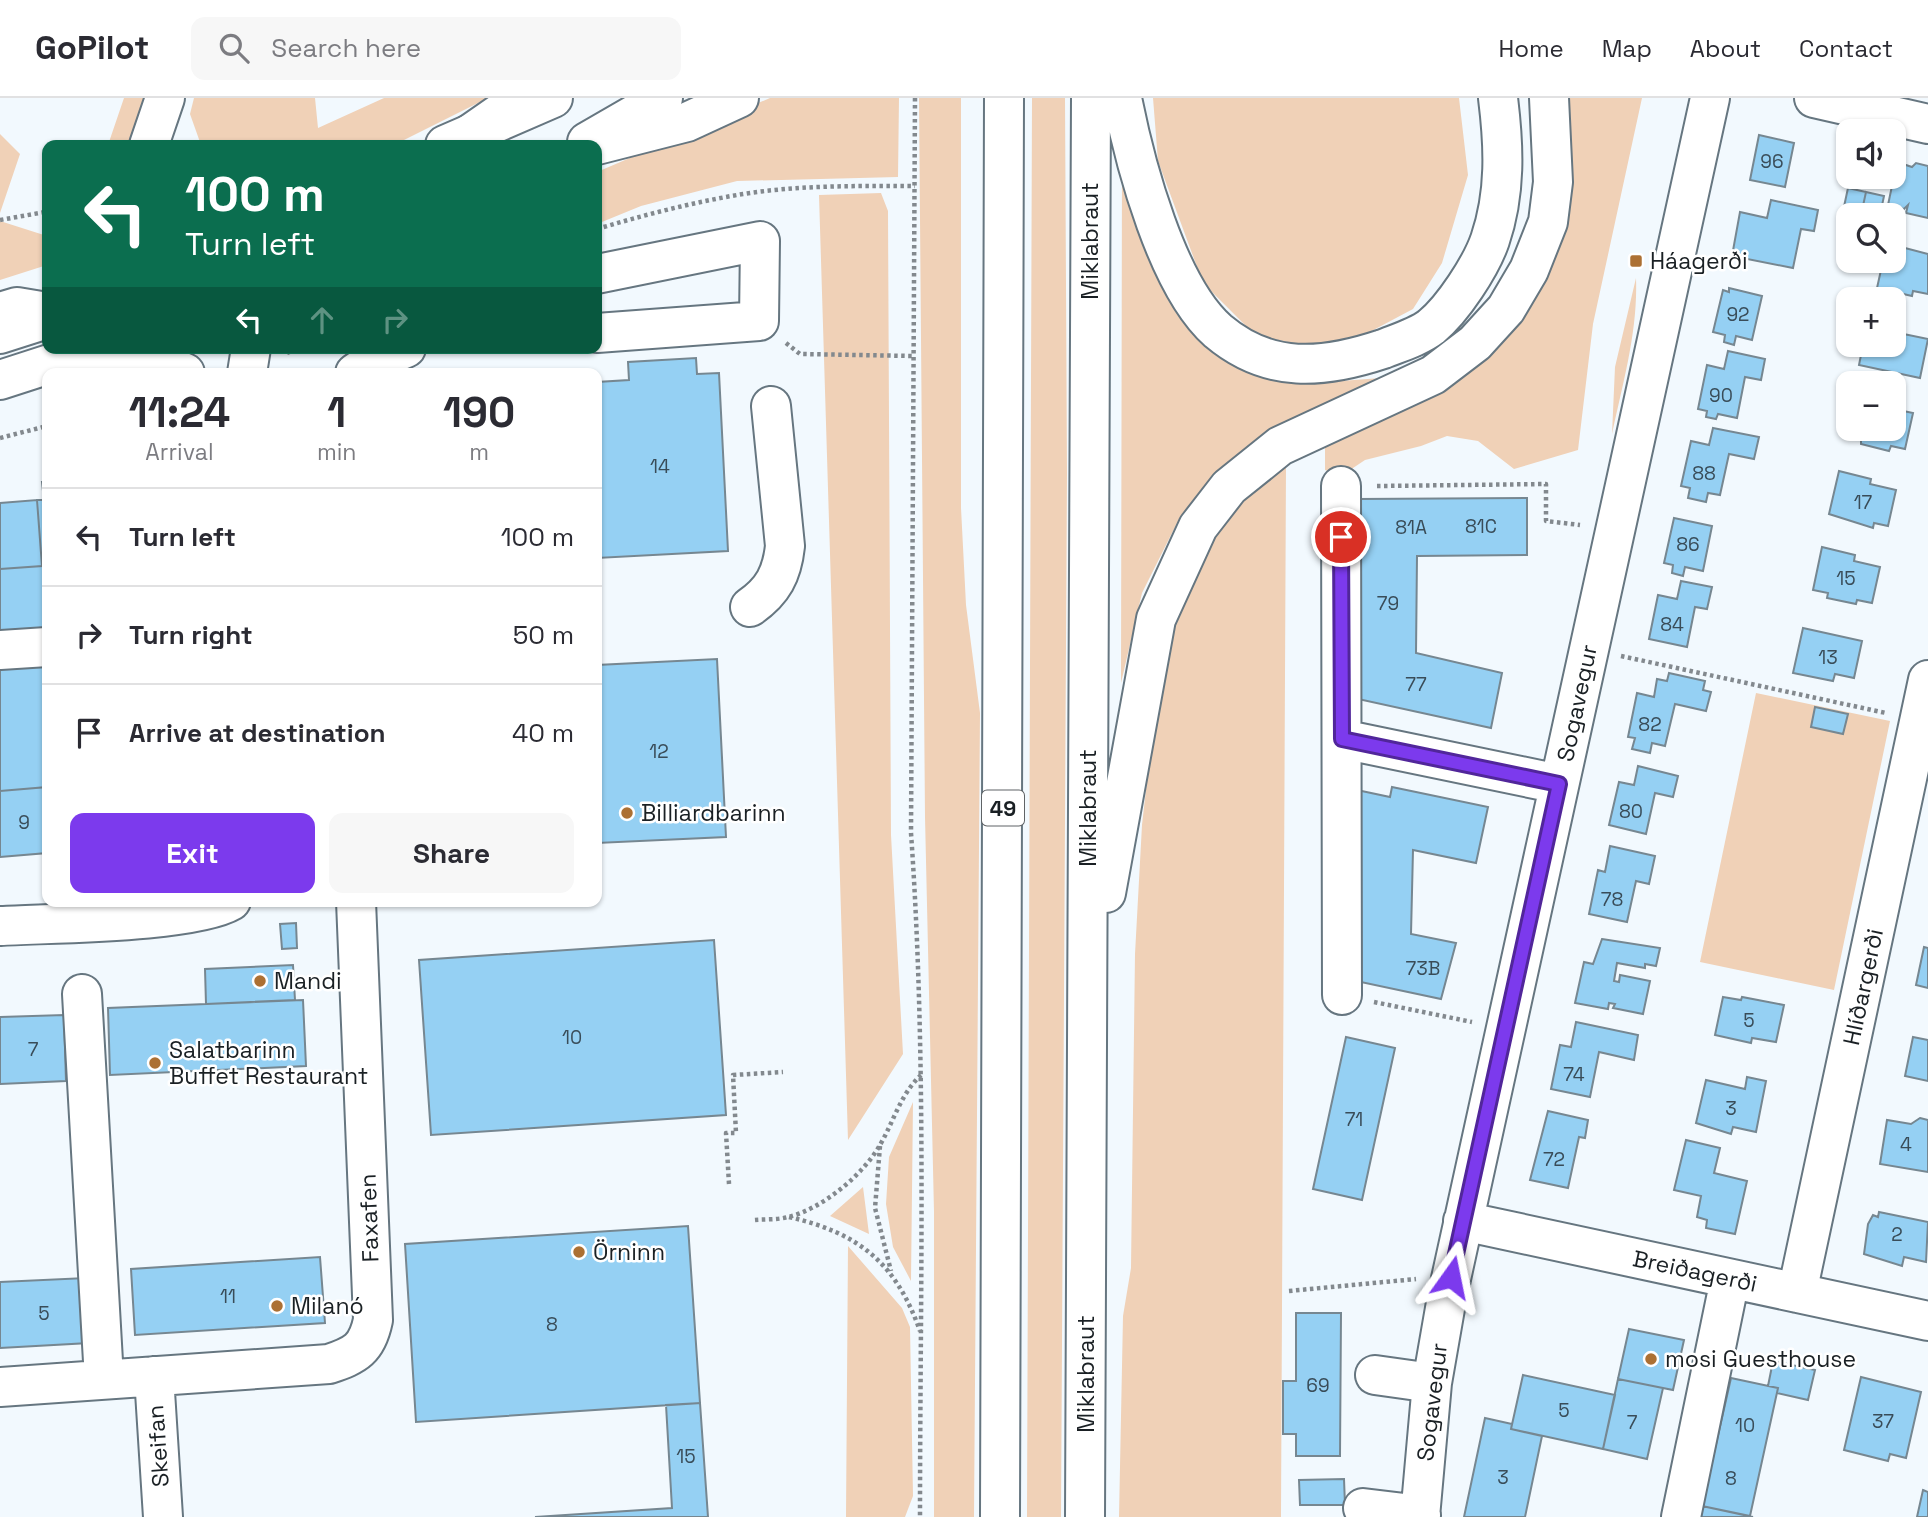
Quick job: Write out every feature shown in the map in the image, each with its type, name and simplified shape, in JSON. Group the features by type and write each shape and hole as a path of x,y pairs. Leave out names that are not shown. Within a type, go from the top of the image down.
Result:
{"main road":[{"path":"151,140 165,98"},
{"path":"177,98 176,117 180,140"},
{"path":"458,140 522,98"},
{"path":"458,140 553,98"},
{"path":"592,140 663,98"},
{"path":"602,144 687,122 739,98"},
{"name":"49","path":"1000,1517 1004,98"},
{"name":"Miklabraut","path":"1085,1517 1091,98"},
{"path":"1122,98 1155,218 1180,280 1216,329 1249,353 1301,366 1347,361 1397,344 1431,327 1469,281 1490,242 1503,194 1498,98"},
{"path":"1088,995 1156,619 1181,559 1198,527 1229,487 1280,446 1433,375 1475,343 1506,309 1530,270 1548,222 1553,182 1549,98"},
{"path":"1814,98 1924,115"},
{"name":"Sogavegur","path":"1420,1516 1432,1383 1463,1221 1708,108"},
{"path":"602,273 760,241 759,321 602,332"},
{"path":"0,312 17,307 42,311"},
{"path":"0,334 42,321"},
{"path":"0,380 81,354"},
{"path":"109,354 160,362 174,368"},
{"path":"362,368 393,354"},
{"path":"750,607 772,588 783,561 771,406"},
{"path":"1341,486 1342,995"},
{"path":"0,650 42,647"},
{"name":"Hlíðargerði","path":"1797,1293 1928,680"},
{"path":"1342,739 1559,784"},
{"path":"0,926 178,914 222,907"},
{"name":"Faxafen","path":"5,1388 329,1364 357,1351 369,1339 373,1320 356,907"},
{"path":"82,994 104,1379"},
{"name":"Breiðagerði","path":"1463,1221 1928,1321"},
{"path":"1681,1517 1730,1279"},
{"path":"1374,1375 1432,1383"},
{"name":"Skeifan","path":"154,1376 163,1517"},
{"path":"1363,1508 1420,1516"}],"path":[{"path":"915,98 911,833 919,950 922,1075 918,1517"},
{"path":"602,228 743,194 814,187 915,186"},
{"path":"0,220 42,213"},
{"path":"759,321 800,354 914,356"},
{"path":"0,438 42,427"},
{"path":"1391,486 1546,484 1546,521 1588,526"},
{"path":"1620,656 1891,714"},
{"path":"1388,1004 1480,1023"},
{"path":"729,1184 726,1133 736,1133 733,1075 783,1072"},
{"path":"789,1217 832,1194 859,1175 880,1145 895,1111 922,1075"},
{"path":"880,1145 874,1208 892,1275 912,1309 921,1335"},
{"path":"755,1220 789,1217 838,1230 864,1248 892,1275"},
{"path":"1289,1291 1405,1278 1424,1279"}],"shaded area":[{"path":"124,98 148,98 134,140 110,140"},
{"path":"194,98 315,98 318,128 384,98 488,98 404,140 199,140 190,114"},
{"path":"770,98 899,98 898,177 737,181 641,206 602,222 602,170"},
{"path":"919,98 961,98 961,508 966,605 980,713 974,1517 934,1517 934,1212 925,817"},
{"path":"1032,98 1065,98 1067,472 1061,1517 1027,1517"},
{"path":"1153,98 1459,98 1468,175 1442,263 1413,309 1364,335 1311,347 1255,335 1203,283 1158,161"},
{"path":"1560,98 1642,98 1593,324 1578,450 1514,469 1478,441 1447,436 1421,446 1365,460 1341,476 1325,470 1325,446 1344,426 1540,274"},
{"path":"0,134 20,154 0,213"},
{"path":"1122,157 1254,369 1314,383 1381,378 1383,388 1240,459 1179,519 1142,593 1121,683"},
{"path":"881,193 888,211 891,835 903,1054 848,1140 819,195"},
{"path":"0,221 42,234 42,267 0,280"},
{"path":"1636,278 1632,337 1612,434 1615,367"},
{"path":"1286,467 1281,1517 1119,1517 1123,1316 1131,1268 1135,954 1142,825 1158,684 1176,594 1213,528 1257,484"},
{"path":"1756,693 1890,721 1834,990 1700,962"},
{"path":"913,1102 911,1281 893,1247 886,1204 889,1157"},
{"path":"863,1187 869,1234 830,1216"},
{"path":"848,1246 902,1308 910,1327 913,1496 905,1517 846,1517"}],"building":[{"path":"1759,135 1794,143 1785,187 1750,180"},
{"path":"1916,163 1928,166 1928,218 1906,213 1906,203 1888,203 1891,189 1906,189 1906,165 1912,167"},
{"path":"1848,189 1866,192 1864,203 1845,203"},
{"path":"1866,192 1884,196 1883,203 1864,203"},
{"path":"1771,200 1818,210 1814,231 1801,229 1793,268 1732,256 1740,212 1767,218"},
{"path":"1906,248 1928,254 1928,294 1913,291 1912,296 1906,295 1906,287 1877,287 1880,273 1906,273"},
{"path":"1729,288 1762,296 1752,340 1736,336 1734,345 1724,342 1725,335 1713,332 1723,290 1729,292"},
{"path":"1906,334 1928,339 1920,378 1906,375 1906,371 1887,371 1859,365 1861,357 1906,357"},
{"path":"1728,351 1765,359 1761,380 1745,377 1737,418 1718,414 1716,419 1706,417 1707,411 1698,409 1707,365 1724,369"},
{"path":"696,358 697,374 719,373 728,551 602,558 602,382 629,380 628,362"},
{"path":"1906,412 1913,413 1905,449 1891,446 1889,451 1861,444 1861,441 1906,441"},
{"path":"1713,428 1759,437 1754,459 1729,454 1720,495 1708,493 1706,502 1688,498 1690,488 1681,486 1691,441 1709,445"},
{"path":"1839,471 1871,479 1870,484 1896,490 1888,526 1874,523 1873,528 1829,514"},
{"path":"1527,498 1527,555 1417,556 1416,653 1502,673 1491,728 1358,699 1357,499"},
{"path":"37,500 42,500 42,566"},
{"path":"37,500 42,566 0,569 0,503"},
{"path":"1674,518 1712,526 1703,571 1685,567 1683,576 1672,573 1673,565 1664,563"},
{"path":"1822,547 1855,555 1854,561 1880,567 1872,603 1857,600 1856,604 1827,598 1828,593 1813,590"},
{"path":"42,566 42,787 0,791 0,569"},
{"path":"1681,581 1712,587 1707,609 1695,607 1687,647 1649,639 1658,595 1677,599"},
{"path":"1803,628 1862,641 1854,678 1835,674 1833,681 1793,673"},
{"path":"717,659 726,837 602,843 602,665"},
{"path":"1669,673 1705,681 1703,690 1711,692 1706,711 1675,704 1665,746 1652,743 1650,753 1632,749 1635,738 1628,737 1637,693 1654,697 1657,679 1667,681"},
{"path":"1815,707 1848,714 1843,734 1811,727"},
{"path":"1638,766 1678,776 1673,797 1655,793 1646,834 1609,825 1619,782 1634,785"},
{"path":"42,787 42,853 0,857 0,791"},
{"path":"1392,787 1488,807 1476,863 1413,850 1411,934 1456,943 1441,999 1356,981 1357,790 1390,797"},
{"path":"1610,846 1655,856 1649,884 1636,881 1627,922 1589,914 1598,870 1605,872"},
{"path":"296,923 297,948 282,949 280,924"},
{"path":"1602,939 1660,948 1656,966 1645,964 1645,968 1617,963 1614,981 1619,982 1620,975 1650,981 1643,1014 1613,1008 1615,1004 1609,1003 1608,1009 1575,1003 1584,962 1593,964"},
{"path":"714,940 726,1115 431,1135 419,960"},
{"path":"1924,947 1928,948 1928,988 1916,985"},
{"path":"293,965 295,1000 206,1004 205,969"},
{"path":"1723,997 1741,1000 1742,997 1784,1005 1776,1042 1752,1038 1751,1043 1715,1035"},
{"path":"303,1000 306,1066 110,1075 108,1008"},
{"path":"64,1015 66,1081 0,1084 0,1017"},
{"path":"1576,1022 1638,1035 1634,1060 1599,1052 1590,1097 1551,1089 1560,1045 1571,1047"},
{"path":"1346,1037 1395,1048 1362,1200 1313,1189"},
{"path":"1913,1037 1928,1040 1928,1081 1905,1076"},
{"path":"1747,1077 1766,1081 1756,1132 1733,1127 1731,1134 1696,1123 1706,1080 1745,1089"},
{"path":"1548,1111 1588,1120 1585,1138 1579,1137 1568,1188 1530,1180"},
{"path":"1920,1118 1928,1120 1928,1172 1880,1164 1887,1120 1911,1124"},
{"path":"1686,1140 1720,1148 1714,1173 1747,1181 1735,1234 1706,1228 1707,1220 1697,1217 1701,1196 1674,1190"},
{"path":"1879,1212 1928,1222 1926,1262 1904,1257 1902,1266 1864,1254 1868,1224 1873,1215 1878,1217"},
{"path":"688,1226 700,1403 416,1422 405,1244"},
{"path":"320,1257 325,1323 135,1335 131,1269"},
{"path":"86,1278 89,1343 0,1348 0,1282"},
{"path":"1296,1313 1341,1313 1340,1456 1296,1456 1296,1434 1283,1434 1283,1381 1296,1381"},
{"name":"mosi Guesthouse","path":"1629,1329 1684,1340 1673,1390 1618,1379"},
{"path":"1773,1361 1815,1370 1808,1400 1777,1393 1778,1388 1768,1386"},
{"path":"1523,1375 1615,1395 1603,1449 1511,1429"},
{"path":"1861,1377 1921,1392 1906,1458 1890,1454 1888,1461 1844,1450"},
{"path":"1731,1378 1778,1388 1750,1516 1702,1506"},
{"path":"1618,1379 1663,1388 1647,1459 1603,1449"},
{"path":"700,1403 708,1517 535,1517 672,1508 666,1405"},
{"path":"1485,1418 1512,1424 1511,1429 1542,1436 1525,1517 1464,1517"},
{"path":"1344,1479 1345,1505 1300,1505 1299,1480"},
{"path":"1923,1490 1928,1492 1928,1517 1917,1517"},
{"path":"1702,1506 1753,1517 1700,1517"}],"place":[{"name":"Háagerði","path":"1636,261"},
{"name":"Billiardbarinn","path":"627,813"},
{"name":"Mandi","path":"260,981"},
{"name":"Salatbarinn Buffet Restaurant","path":"155,1063"},
{"name":"Örninn","path":"579,1252"},
{"name":"Milanó","path":"277,1306"},
{"name":"mosi Guesthouse","path":"1651,1359"}],"route":[{"path":"1341,537 1342,739 1559,784 1451,1277"}]}
